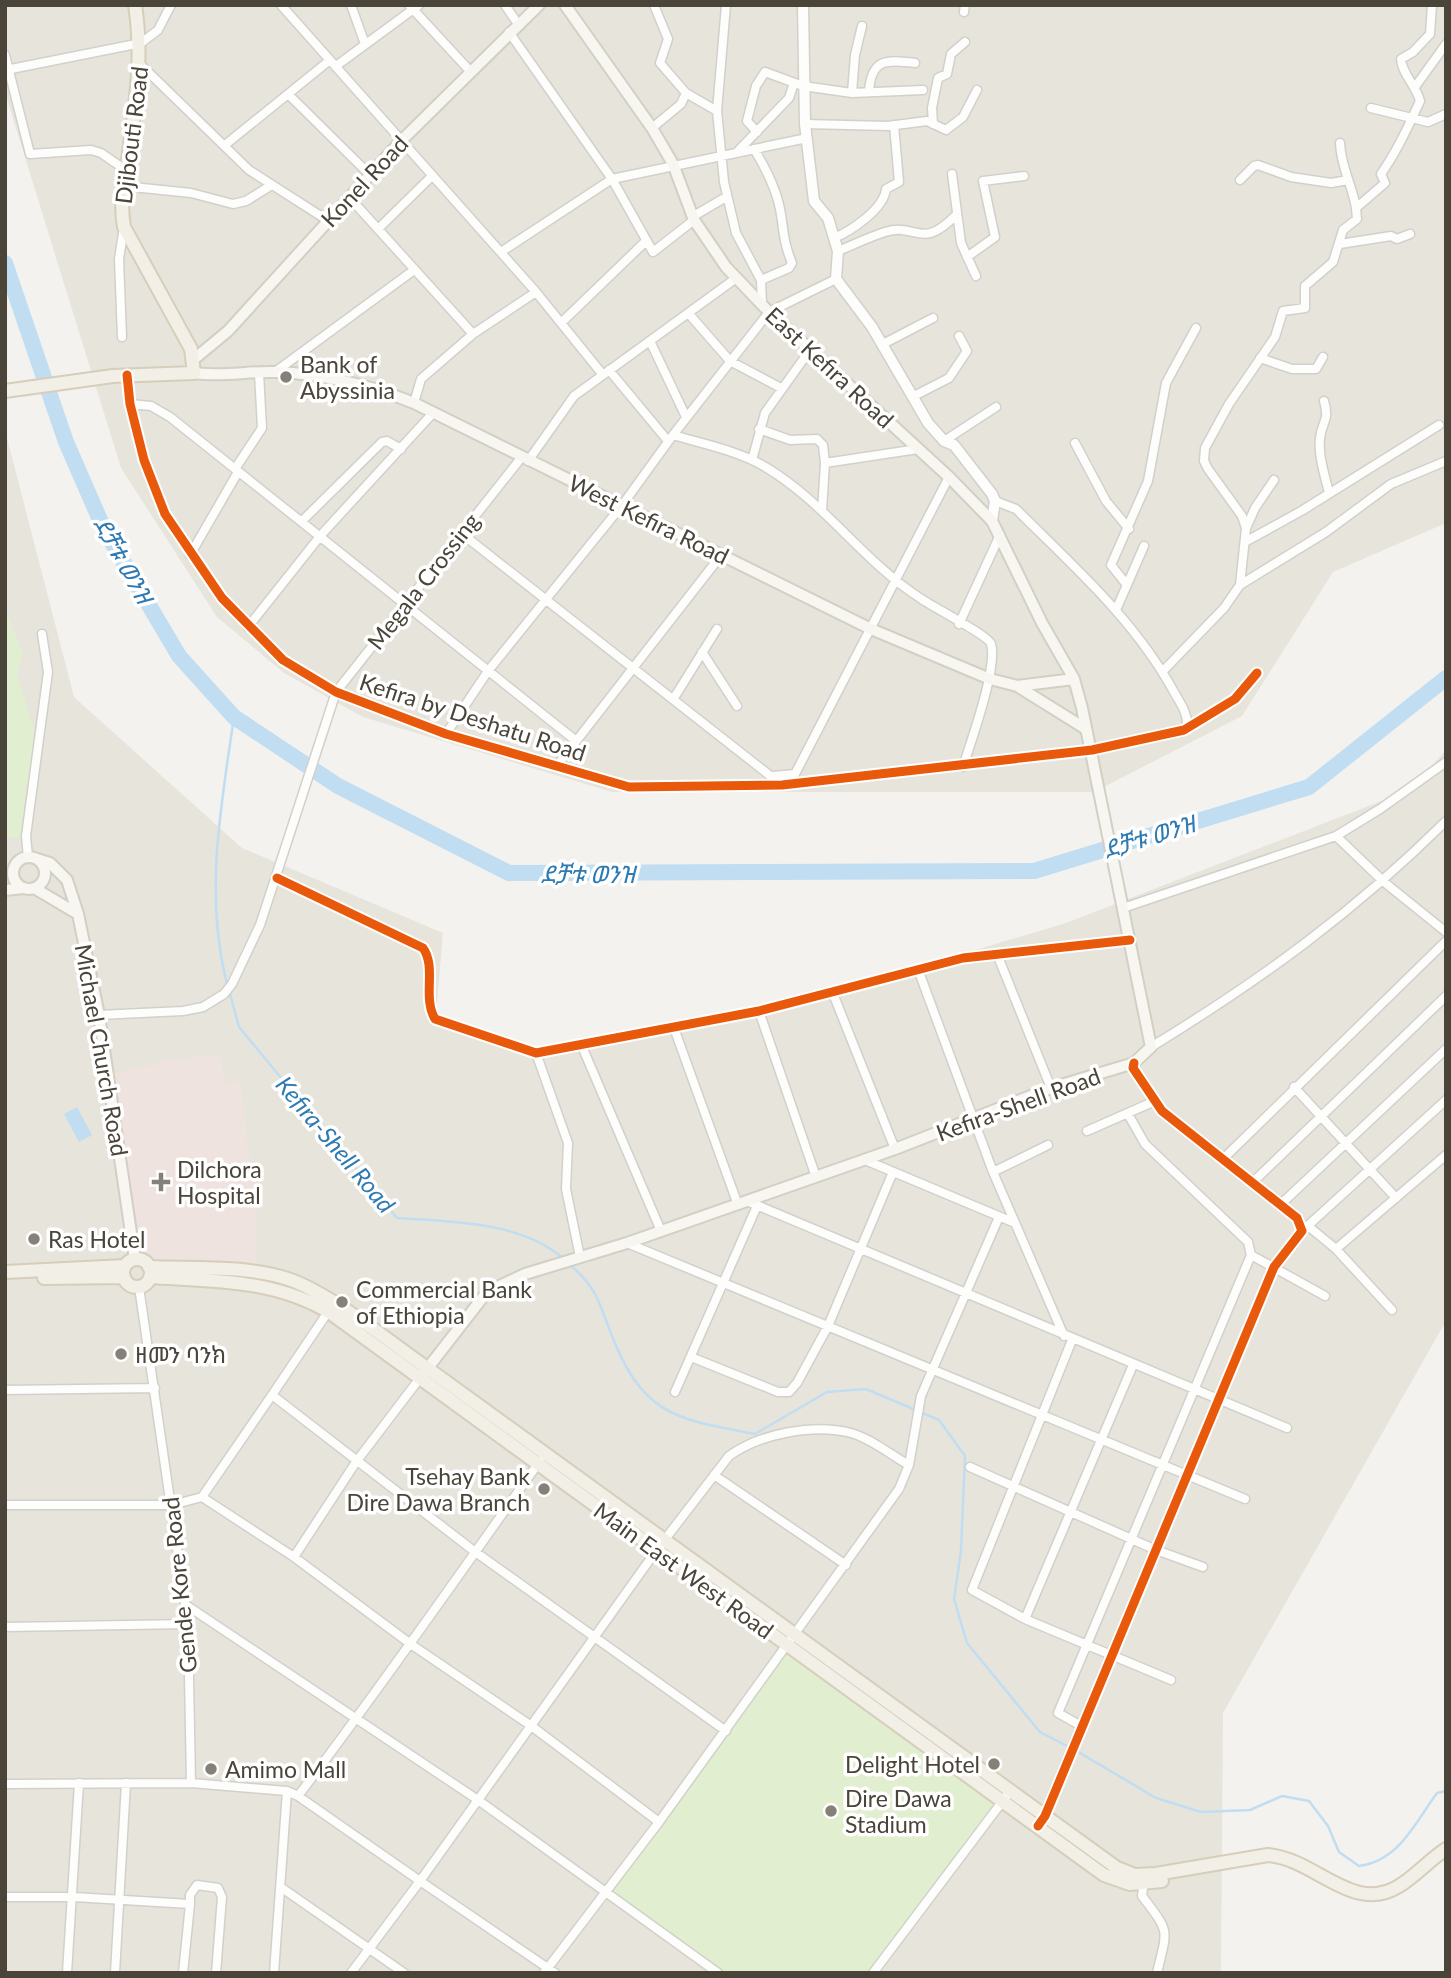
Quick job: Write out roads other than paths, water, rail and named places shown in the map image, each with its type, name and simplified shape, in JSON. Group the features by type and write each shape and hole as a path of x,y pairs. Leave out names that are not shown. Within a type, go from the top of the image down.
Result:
{"main road":[{"name":"Djibouti Road","path":"135,5 141,43 141,65 123,186 124,227 191,349 194,367"},
{"name":"Konel Road","path":"194,367 400,142 538,5"},
{"name":"East Kefira Road","path":"565,5 652,128 673,164 693,219 735,279 949,477 992,521 1042,623 1074,679 1086,729"},
{"name":"West Kefira Road","path":"194,367 217,376 275,372 364,384 414,403 872,629 990,678 1017,686 1086,729"},
{"path":"8,391 194,367"},
{"path":"1017,686 1074,679"},
{"path":"1086,729 1151,1047"},
{"path":"29,858 16,864 13,873 16,883 78,914"},
{"path":"5,862 29,858 44,868 44,876 29,888 5,890"},
{"name":"Michael Church Road","path":"29,858 50,863 67,880 78,914 99,1015 128,1268"},
{"name":"Kefira-Shell Road","path":"424,1373 473,1308 495,1288 525,1273 747,1204 1051,1088 1134,1063 1151,1047"},
{"path":"5,1279 128,1268 143,1261 150,1272 139,1287 131,1286 128,1268"},
{"path":"5,1272 128,1268"},
{"name":"Main East West Road","path":"150,1272 197,1274 267,1286 298,1294 331,1308 1007,1795 1111,1879 1167,1880 1205,1865 1279,1856 1308,1866 1341,1888 1377,1895 1397,1888 1446,1849"}],"street":[{"path":"11,69 141,43 158,30 171,5"},
{"path":"281,5 561,323 670,438 752,460 786,481 822,511 893,581 990,642 990,678 963,767"},
{"path":"351,5 365,44"},
{"path":"505,5 519,24"},
{"path":"654,5 668,39 660,64 687,93 717,111"},
{"path":"726,5 717,111 726,197 744,252 761,279 765,308"},
{"path":"803,5 799,85 814,201 828,218 838,251 836,279 883,344 894,368 914,396 928,423 944,441 954,444 995,501 1016,509 1116,610 1163,671 1187,714 1187,726"},
{"path":"1356,208 1385,183 1381,174 1401,145 1420,101 1415,87 1402,68 1401,59 1413,52 1430,34 1432,5"},
{"path":"225,145 288,94 365,44 413,7 470,71"},
{"path":"852,93 855,55 862,26"},
{"path":"509,32 612,179 646,242 656,253 693,219 726,197"},
{"path":"933,124 932,108 938,78 947,74 950,56 965,42"},
{"path":"1415,87 1446,44"},
{"path":"5,55 11,69 30,154 91,150 101,153 127,170"},
{"path":"869,92 870,74 875,67 894,60 915,62"},
{"path":"141,65 270,186 327,220"},
{"path":"757,132 747,121 756,86 767,72 799,85 852,93 923,90"},
{"path":"738,150 799,85"},
{"path":"805,124 933,124 943,129 950,127 966,112 977,90"},
{"path":"652,128 681,104 687,93"},
{"path":"288,94 370,175"},
{"path":"1371,108 1410,119 1434,122 1446,114"},
{"path":"834,238 863,222 885,196 886,189 899,182 894,125"},
{"path":"501,252 612,179 738,150 807,138"},
{"path":"1247,528 1242,516 1208,469 1203,454 1223,415 1275,337 1283,311 1305,308 1305,286 1333,262 1343,230 1357,219 1348,180 1341,164 1340,143"},
{"path":"754,149 769,178 780,209 780,227 792,262 789,268 761,279"},
{"path":"1240,180 1258,165 1291,177 1331,183 1348,180"},
{"path":"952,174 961,243 976,276"},
{"path":"378,229 432,176"},
{"path":"967,257 995,237 983,181 1024,176"},
{"path":"123,186 191,193 233,204 246,201 270,186"},
{"path":"349,197 473,334"},
{"path":"838,251 888,231 921,234 937,232 957,214"},
{"path":"122,337 119,260 124,227"},
{"path":"1340,244 1391,236 1397,239 1410,234"},
{"path":"561,323 646,242"},
{"path":"275,372 414,270"},
{"name":"Megala Crossing","path":"99,1015 183,1011 203,1007 232,984 260,925 277,878 336,692 404,603 574,396 735,279"},
{"path":"446,734 488,671 623,504 730,361 765,308 836,279"},
{"path":"414,403 421,379 473,334 536,292"},
{"path":"689,314 730,361 781,388"},
{"path":"883,344 933,318"},
{"path":"1127,585 1111,565 1129,529 1151,470 1166,383 1196,328"},
{"path":"914,396 954,373 967,351 959,336"},
{"path":"650,341 686,417"},
{"path":"752,460 759,429 781,388 810,350"},
{"path":"1260,358 1292,369 1316,369 1323,357"},
{"path":"190,555 262,428 259,373"},
{"name":"Kefira by Deshatu Road","path":"127,375 130,404 155,493 190,555 247,627 283,660 336,692 446,734 629,787 782,785 963,767 1092,750 1179,732 1235,699 1257,673"},
{"path":"1324,401 1328,417 1320,437 1321,457 1329,493"},
{"path":"130,404 151,406 170,417 575,740"},
{"path":"944,441 996,407"},
{"path":"247,627 321,535 433,413"},
{"path":"1245,542 1439,425"},
{"path":"759,429 790,440 817,439 823,445 825,463 822,511"},
{"path":"302,521 382,442 387,441 401,449"},
{"path":"1075,443 1106,501 1129,529"},
{"path":"825,463 918,449"},
{"path":"1163,671 1224,608 1241,585 1333,527 1391,484 1446,461"},
{"path":"773,776 795,774 949,477"},
{"path":"1241,585 1247,528 1255,508 1274,480"},
{"path":"992,521 995,501"},
{"path":"461,533 782,785"},
{"path":"959,624 1000,535"},
{"path":"1116,610 1144,546"},
{"path":"556,767 575,740 636,668 722,554"},
{"path":"674,698 717,629"},
{"path":"29,858 26,836 48,672 42,634"},
{"path":"702,652 737,706"},
{"path":"1123,908 1336,836 1380,809 1446,762"},
{"path":"1151,1047 1225,1002 1295,953 1384,882 1446,821"},
{"path":"1336,836 1384,882 1446,932"},
{"path":"277,878 423,948 428,956 428,1002 435,1019 536,1053 759,1011 832,991 919,972 963,958 1129,940"},
{"path":"1222,1160 1446,941"},
{"path":"997,954 1051,1088"},
{"path":"919,972 993,1172 1068,1338 1041,1415 971,1586 975,1594 1025,1619 1171,1680"},
{"path":"832,991 895,1149"},
{"path":"1252,1183 1446,996"},
{"path":"759,1011 816,1177"},
{"path":"674,1028 747,1204 722,1283 675,1392"},
{"path":"581,1044 661,1231"},
{"path":"1280,1205 1345,1141 1446,1049"},
{"path":"536,1053 568,1143 566,1189 577,1258"},
{"path":"1134,1063 1133,1068 1155,1101 1222,1160 1297,1218 1305,1229 1336,1250 1392,1310"},
{"path":"1294,1087 1396,1198"},
{"path":"1042,1821 1274,1268 1305,1229 1446,1100"},
{"path":"1087,1131 1155,1101"},
{"path":"1083,1727 1058,1713 1251,1255 1248,1242 1145,1144 1128,1114"},
{"path":"993,1172 1048,1145"},
{"path":"1336,1250 1446,1155"},
{"path":"864,1160 1015,1223"},
{"path":"691,1357 778,1392 789,1392 797,1383 828,1326 858,1249 893,1172"},
{"path":"747,1204 1287,1428"},
{"path":"5,1784 191,1783 287,1791 298,1796 549,1971 726,1731 789,1638 899,1489 909,1465 921,1396 999,1217"},
{"path":"627,1243 1245,1499"},
{"path":"1251,1255 1325,1296"},
{"name":"Gende Kore Road","path":"139,1287 188,1624 191,1783"},
{"path":"5,1505 172,1505 202,1497 331,1308"},
{"path":"1025,1619 1133,1365"},
{"path":"294,1557 356,1462 424,1373"},
{"path":"5,1390 155,1388"},
{"path":"272,1395 474,1551 726,1731"},
{"path":"351,1973 660,1545 729,1456 742,1446 772,1436 811,1431 852,1433 909,1465"},
{"path":"298,1796 412,1645 474,1551 541,1460"},
{"path":"971,1467 1130,1539 1203,1567"},
{"path":"714,1475 846,1564"},
{"path":"202,1497 294,1557 412,1645 530,1725 659,1822"},
{"path":"186,1605 478,1800 718,1973"},
{"path":"5,1627 188,1624"},
{"path":"67,1973 74,1897 79,1783"},
{"path":"115,1973 126,1783"},
{"path":"274,1973 287,1791"},
{"path":"873,1973 1007,1795"},
{"path":"1144,1880 1143,1898 1161,1919 1166,1931 1157,1973"},
{"path":"183,1973 190,1895 197,1885 218,1888 222,1897 216,1973"},
{"path":"282,1888 404,1973"},
{"path":"5,1897 74,1897 190,1904"}],"water":[{"path":"77,1107 92,1135 79,1142 64,1114"}],"waterway":[{"name":"ደቻቱ ወንዝ","path":"5,263 66,442 104,529 179,656 234,717 338,786 509,873 1034,871 1309,787 1446,678"},
{"name":"Kefira-Shell Road","path":"227,984 220,951 216,884 220,817 234,717"},
{"name":"Kefira-Shell Road","path":"229,990 239,1027 397,1218 463,1223 507,1230 547,1246 564,1259"},
{"name":"Kefira-Shell Road","path":"569,1264 595,1294 622,1359 635,1380 649,1397 682,1417 755,1434 827,1392 866,1389 939,1420 965,1456 961,1551 954,1599 967,1643 1040,1732 1069,1747"},
{"name":"Kefira-Shell Road","path":"1075,1750 1156,1798 1201,1812 1250,1810 1282,1796 1309,1801 1328,1826 1339,1852 1359,1866 1373,1863 1395,1849 1437,1793 1446,1791"}],"place":[{"name":"Bank of Abyssinia","path":"286,377"},
{"name":"Dilchora Hospital","path":"161,1182"},
{"name":"Ras Hotel","path":"34,1239"},
{"name":"Commercial Bank of Ethiopia","path":"342,1302"},
{"name":"ዘመን ባንክ","path":"121,1354"},
{"name":"Tsehay Bank Dire Dawa Branch","path":"544,1489"},
{"name":"Delight Hotel","path":"994,1764"},
{"name":"Amimo Mall","path":"211,1769"},
{"name":"Dire Dawa Stadium","path":"831,1811"}]}
